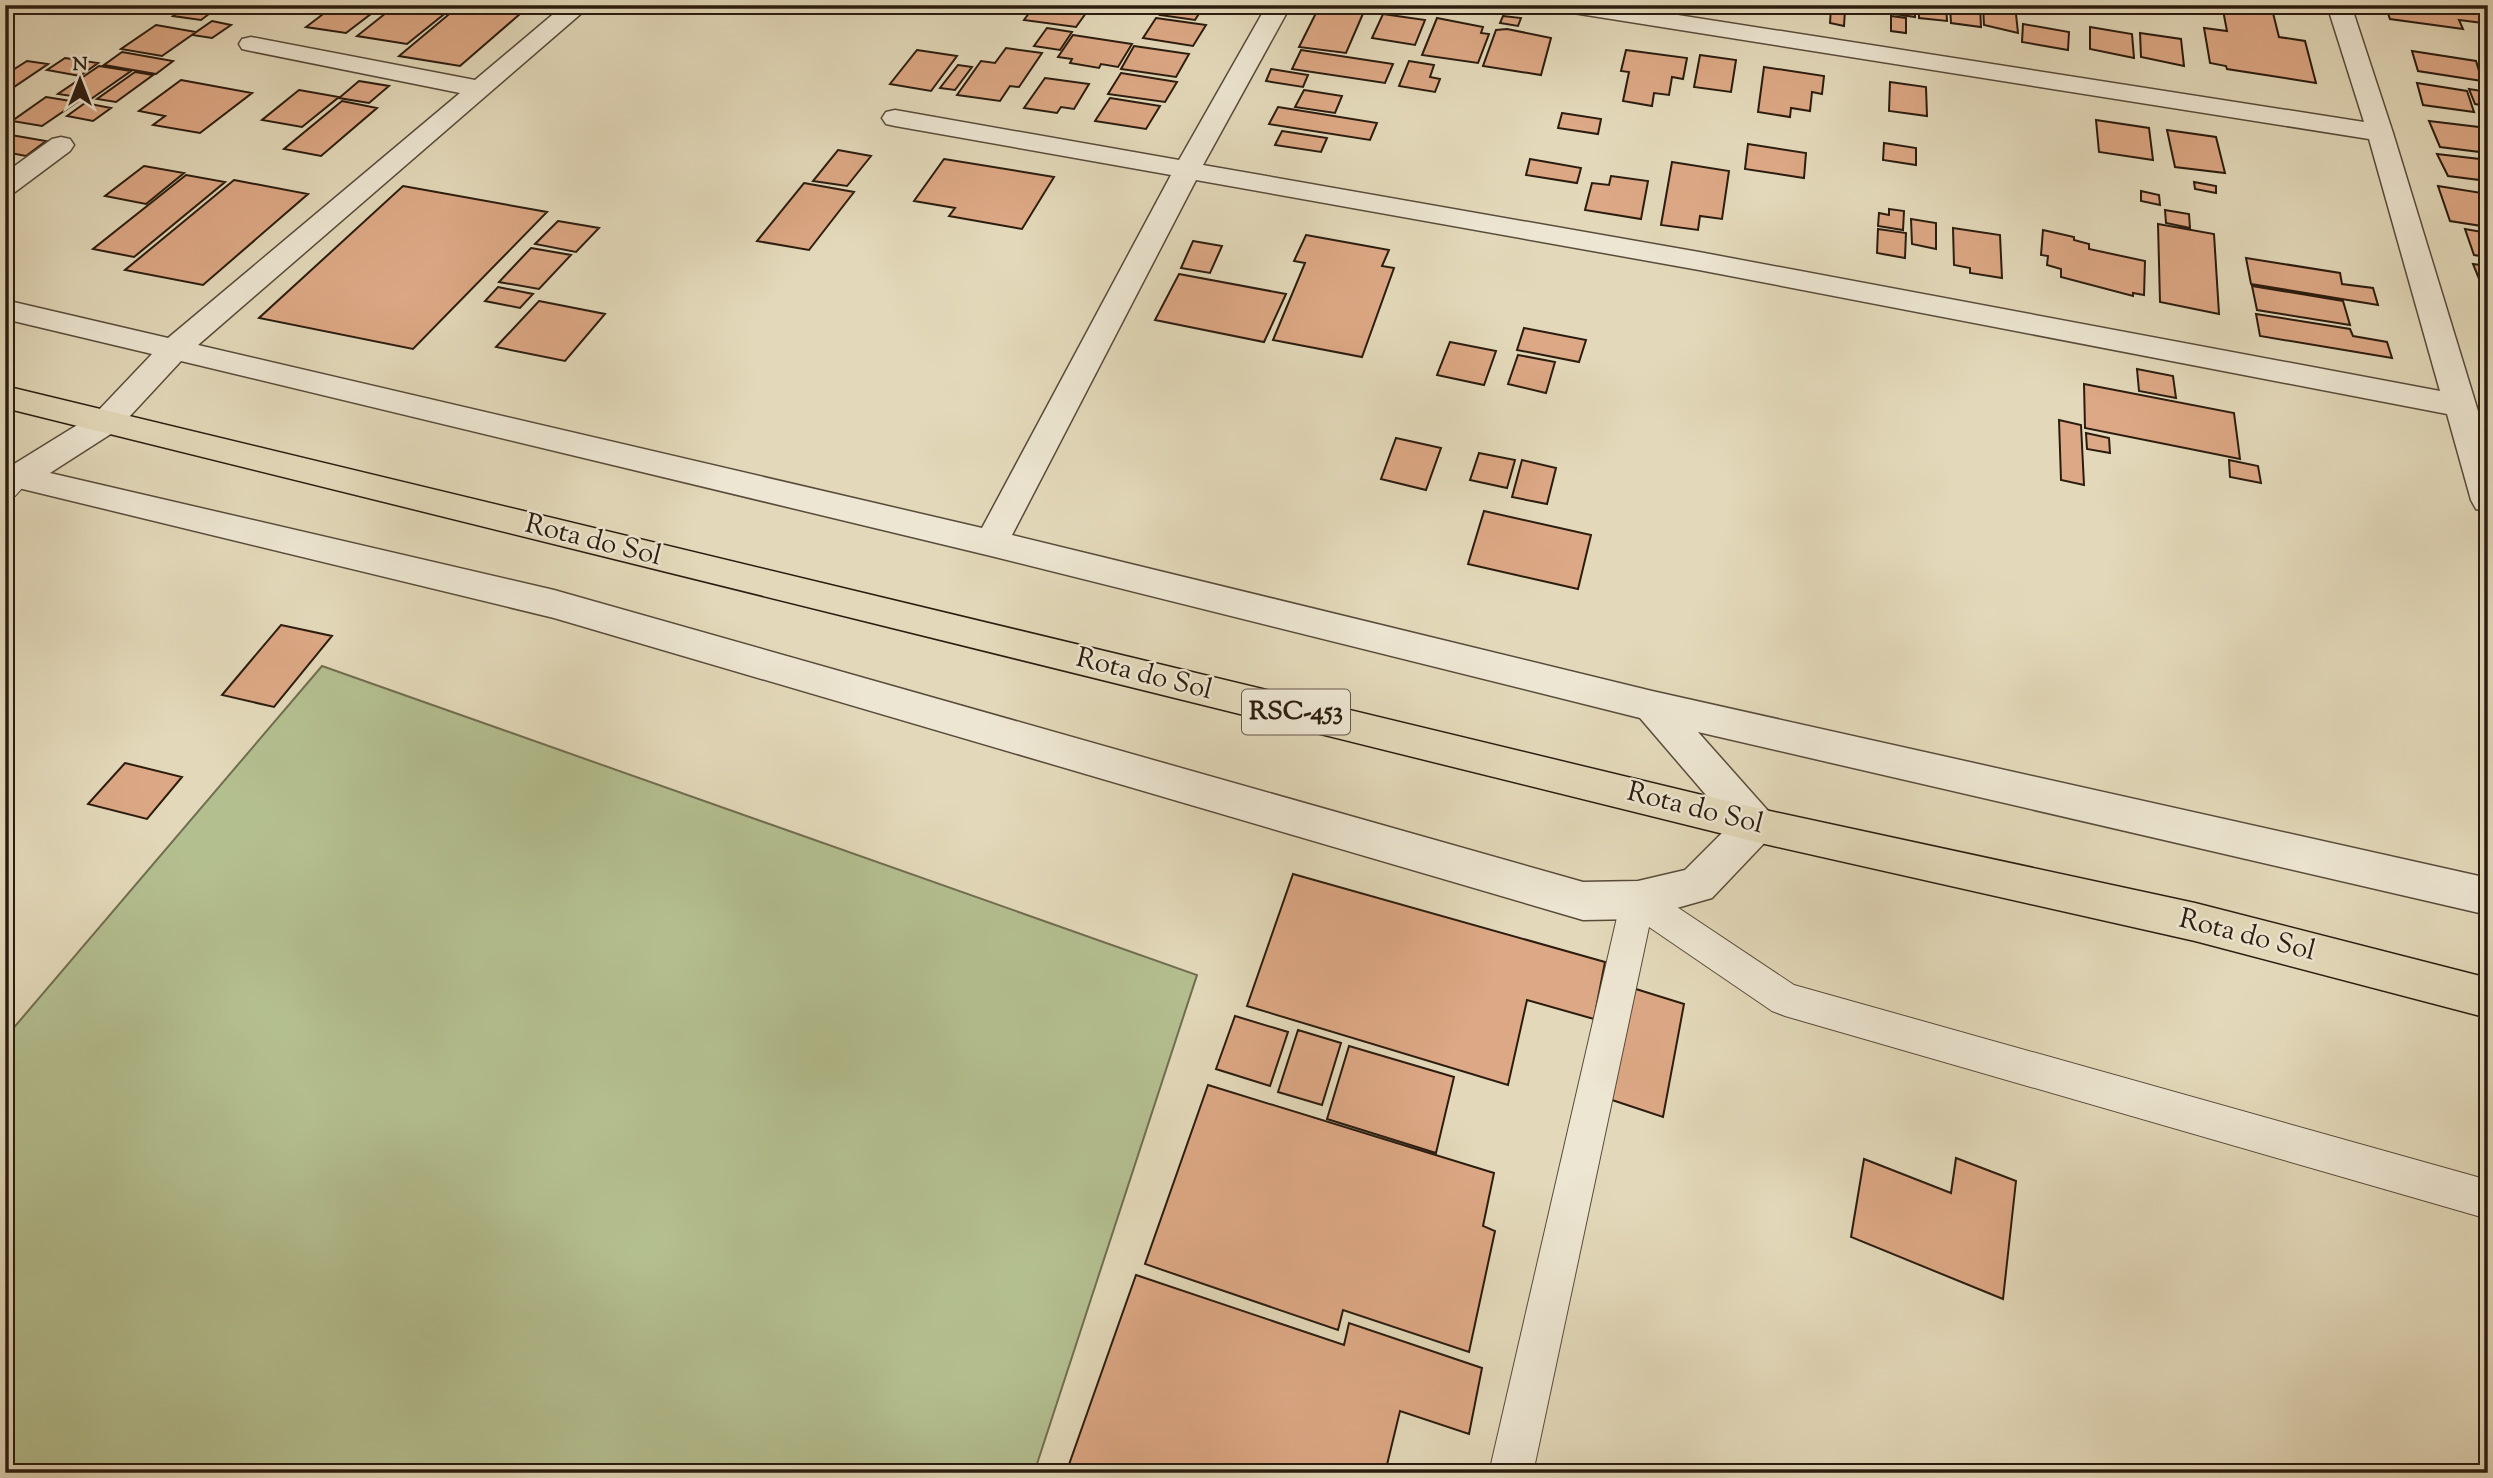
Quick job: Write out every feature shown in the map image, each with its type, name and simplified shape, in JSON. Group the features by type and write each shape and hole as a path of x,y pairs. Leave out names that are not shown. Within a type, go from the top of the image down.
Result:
{"highway":[{"name":"Rota do Sol","path":"5,397 1756,825 2195,922 2488,998"}],"street":[{"path":"10,482 106,422 173,350 579,5"},
{"path":"991,543 1188,168 1279,5"},
{"path":"1567,5 2380,134"},
{"path":"2339,5 2488,500"},
{"path":"251,44 481,89"},
{"path":"895,118 1188,168 1712,264 2461,406"},
{"path":"5,186 61,145"},
{"path":"5,309 991,543 1652,706 2488,897"},
{"path":"10,482 554,604 1583,901 1638,900 1697,885 1756,825 1652,706"}],"lane":[{"path":"1511,1473 1638,900 1785,999 2488,1200"}],"green space":[{"path":"322,666 1197,975 1034,1473 5,1473 5,1038"}],"building":[{"path":"335,5 380,7 346,33 306,27"},
{"path":"396,5 448,11 407,44 357,36"},
{"path":"460,5 520,14 460,66 399,56"},
{"path":"1035,5 1086,13 1076,27 1024,20"},
{"path":"1320,5 1365,9 1346,53 1299,47"},
{"path":"1383,5 1427,5 1424,13"},
{"path":"1887,5 1915,5 1915,17 1887,13"},
{"path":"1919,5 1946,5 1947,21 1919,18"},
{"path":"1950,5 1980,5 1981,27 1951,23"},
{"path":"1983,5 2015,5 2018,33 1984,25"},
{"path":"2222,5 2271,5 2279,37 2305,41 2316,83 2227,69 2226,66 2210,63 2204,28 2227,31"},
{"path":"2385,5 2476,5 2483,23 2459,20 2463,29 2390,19"},
{"path":"186,7 213,11 201,20 173,16"},
{"path":"1165,7 1200,12 1195,20 1160,15"},
{"path":"1831,8 1845,10 1844,26 1830,23"},
{"path":"1383,14 1425,20 1415,45 1372,38"},
{"path":"1503,16 1521,18 1518,26 1500,23"},
{"path":"1891,16 1906,18 1906,33 1891,31"},
{"path":"1156,18 1206,25 1193,46 1143,38"},
{"path":"1437,18 1483,27 1481,33 1489,34 1478,63 1422,55"},
{"path":"212,21 231,25 212,38 192,35"},
{"path":"2023,24 2069,32 2068,50 2022,42"},
{"path":"156,25 196,32 162,56 121,49"},
{"path":"2090,27 2132,34 2134,58 2090,49"},
{"path":"1047,28 1072,32 1060,50 1034,46"},
{"path":"1507,29 1551,38 1541,75 1483,66 1496,30"},
{"path":"2140,33 2181,39 2184,66 2141,57"},
{"path":"1073,35 1132,44 1118,67 1101,64 1099,68 1070,63 1072,59 1058,57"},
{"path":"1134,46 1189,54 1176,77 1121,69"},
{"path":"1006,48 1042,53 1019,87 1010,86 1000,101 957,95 981,61 995,63"},
{"path":"917,50 957,56 931,91 890,84"},
{"path":"1301,50 1393,64 1385,83 1292,69"},
{"path":"1626,50 1687,58 1683,79 1672,77 1669,95 1654,93 1652,106 1623,101 1629,72 1621,71"},
{"path":"2412,51 2476,61 2482,81 2418,71"},
{"path":"122,52 173,61 156,74 104,65"},
{"path":"1700,55 1736,60 1731,92 1694,87"},
{"path":"65,58 98,63 80,76 47,70"},
{"path":"27,61 48,64 5,93 5,75"},
{"path":"1409,61 1434,65 1430,77 1440,79 1435,92 1399,86"},
{"path":"958,65 972,67 955,90 940,88"},
{"path":"99,66 131,71 91,99 58,94"},
{"path":"1764,67 1824,76 1822,94 1812,92 1810,111 1791,108 1790,117 1758,112"},
{"path":"1271,69 1308,75 1303,87 1266,81"},
{"path":"135,72 153,75 116,102 97,99"},
{"path":"1121,73 1177,82 1165,102 1108,94"},
{"path":"1045,78 1089,84 1074,109 1061,107 1057,113 1024,108"},
{"path":"181,80 252,93 200,133 153,125 165,116 139,111"},
{"path":"359,81 389,86 369,103 339,98"},
{"path":"1890,82 1926,87 1927,116 1889,111"},
{"path":"2417,83 2467,91 2474,112 2423,105"},
{"path":"2469,89 2488,92 2488,106 2475,104"},
{"path":"299,90 339,97 302,127 262,120"},
{"path":"1304,90 1342,96 1335,113 1295,107"},
{"path":"46,97 77,102 42,126 12,121"},
{"path":"1110,98 1160,106 1146,129 1095,121"},
{"path":"342,101 377,108 321,156 284,149"},
{"path":"85,103 111,108 93,121 67,116"},
{"path":"1278,107 1377,123 1370,140 1269,124"},
{"path":"1562,113 1601,119 1598,134 1558,128"},
{"path":"2096,120 2149,128 2153,160 2099,152"},
{"path":"2429,121 2487,128 2488,153 2440,147"},
{"path":"2167,130 2216,137 2225,173 2175,167"},
{"path":"1282,131 1327,138 1321,152 1275,145"},
{"path":"11,135 46,141 26,156 5,152 5,139"},
{"path":"1884,143 1916,148 1916,165 1883,160"},
{"path":"1748,144 1806,153 1804,178 1745,169"},
{"path":"838,150 871,156 847,186 813,181"},
{"path":"2437,154 2488,160 2488,181 2448,176"},
{"path":"944,159 1054,177 1022,229 949,216 955,208 914,201"},
{"path":"1530,159 1581,168 1577,183 1526,175"},
{"path":"1672,162 1729,171 1722,219 1700,216 1698,230 1661,225"},
{"path":"144,166 184,173 146,204 105,196"},
{"path":"186,175 225,182 134,257 93,249"},
{"path":"1611,176 1648,181 1641,219 1585,210 1592,183 1609,185"},
{"path":"234,180 308,194 203,285 125,270"},
{"path":"2194,182 2216,186 2216,193 2195,189"},
{"path":"804,183 854,192 809,250 757,241"},
{"path":"403,186 547,212 413,349 259,318"},
{"path":"2438,186 2488,194 2488,227 2450,221"},
{"path":"2141,191 2159,195 2160,205 2141,201"},
{"path":"1889,209 1904,211 1903,230 1878,226 1879,213 1889,215"},
{"path":"2165,210 2189,214 2190,228 2166,223"},
{"path":"1911,219 1936,223 1936,249 1912,244"},
{"path":"558,221 599,228 576,252 535,244"},
{"path":"2158,224 2214,234 2219,314 2160,302"},
{"path":"1953,228 2000,235 2002,278 1970,273 1970,268 1954,265"},
{"path":"1878,229 1906,233 1905,258 1877,253"},
{"path":"2465,229 2488,233 2488,257 2474,255"},
{"path":"2043,230 2074,237 2074,240 2089,244 2089,249 2145,261 2144,295 2133,293 2133,296 2061,277 2061,269 2047,265 2048,256 2041,255"},
{"path":"1306,235 1389,250 1382,266 1394,268 1362,357 1273,340 1305,263 1294,261"},
{"path":"1193,241 1222,246 1210,273 1181,268"},
{"path":"531,248 571,255 539,289 499,282"},
{"path":"2246,258 2340,273 2342,284 2373,288 2378,305 2251,284"},
{"path":"2473,264 2488,266 2488,296 2486,296"},
{"path":"1179,274 1286,294 1264,342 1155,320"},
{"path":"2252,286 2343,301 2350,325 2257,310"},
{"path":"498,287 533,294 520,308 485,301"},
{"path":"539,301 605,314 565,361 496,347"},
{"path":"2256,314 2350,329 2353,336 2387,342 2392,358 2260,336"},
{"path":"1524,328 1586,340 1579,362 1517,350"},
{"path":"1450,342 1496,351 1484,385 1437,375"},
{"path":"1518,355 1555,362 1546,393 1508,384"},
{"path":"2137,369 2173,376 2176,398 2139,391"},
{"path":"2084,384 2234,413 2240,459 2085,428"},
{"path":"2059,420 2081,425 2084,485 2061,480"},
{"path":"2086,433 2109,438 2110,453 2087,449"},
{"path":"1396,438 1441,448 1426,490 1381,479"},
{"path":"1479,453 1515,460 1507,488 1470,480"},
{"path":"1522,460 1556,468 1547,504 1512,497"},
{"path":"2229,460 2258,466 2261,483 2230,477"},
{"path":"1484,511 1591,535 1578,589 1468,564"},
{"path":"281,625 332,636 274,707 222,695"},
{"path":"125,763 182,777 147,819 88,804"},
{"path":"1293,874 1605,962 1594,1019 1527,1000 1508,1085 1247,1006"},
{"path":"1623,985 1684,1004 1663,1117 1606,1098"},
{"path":"1235,1016 1288,1032 1270,1086 1216,1069"},
{"path":"1298,1030 1341,1043 1322,1105 1278,1092"},
{"path":"1349,1046 1454,1077 1436,1153 1327,1119"},
{"path":"1208,1085 1494,1173 1483,1226 1495,1231 1469,1352 1343,1310 1338,1330 1145,1264"},
{"path":"1956,1158 2016,1181 2003,1299 1851,1237 1864,1159 1951,1193"},
{"path":"1136,1275 1344,1345 1349,1323 1482,1368 1469,1434 1400,1411 1385,1473 1066,1473"}]}
